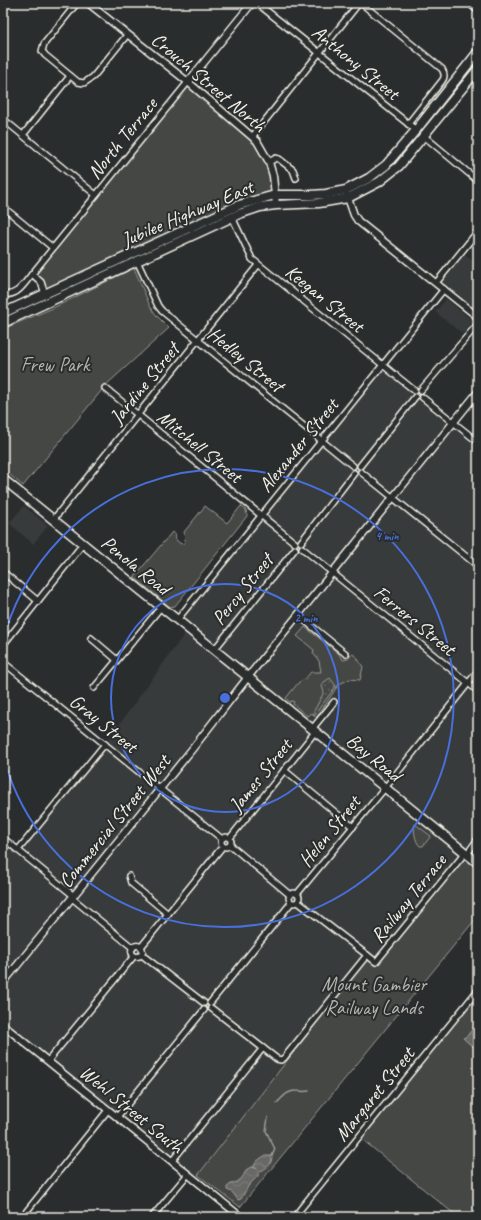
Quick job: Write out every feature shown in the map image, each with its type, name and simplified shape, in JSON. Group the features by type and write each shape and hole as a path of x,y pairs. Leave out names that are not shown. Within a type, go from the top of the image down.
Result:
{"main road":[{"name":"Jubilee Highway East","path":"6,322 86,280 239,205 275,195 347,194 386,165 478,52"},
{"path":"470,63 478,69"},
{"name":"Jubilee Highway East","path":"4,312 45,294 137,261 232,217 260,207 319,203 379,182 399,166 478,69"},
{"path":"4,312 6,322"},
{"name":"Penola Road","path":"3,479 248,677"},
{"name":"Bay Road","path":"248,677 478,863"}],"street":[{"path":"77,3 44,44 42,51 70,76 81,83 90,80 127,35"},
{"name":"Crouch Street North","path":"88,3 188,82 252,136 262,149 269,162 273,176 276,205"},
{"name":"North Terrace","path":"3,294 10,295 18,292 252,3"},
{"name":"Anthony Street","path":"258,3 416,130"},
{"path":"252,136 360,3 442,69 444,73 442,82 408,124"},
{"path":"469,3 478,11"},
{"path":"23,135 70,76"},
{"path":"3,119 96,195"},
{"path":"424,136 478,181"},
{"path":"269,162 279,158 293,170 296,178"},
{"path":"347,194 354,216 358,221 478,317"},
{"path":"3,207 53,248"},
{"name":"Keegan Street","path":"232,217 252,259 258,265 415,391"},
{"path":"436,283 478,232"},
{"name":"Hedley Street","path":"137,261 158,306 162,311 353,466"},
{"name":"Jardine Street","path":"53,520 258,265"},
{"path":"32,274 41,282 45,294"},
{"name":"Alexander Street","path":"177,620 444,289"},
{"path":"360,466 415,397 415,391 418,389 421,390 478,324"},
{"name":"Mitchell Street","path":"105,388 261,516 295,546"},
{"path":"421,390 423,394 422,397"},
{"name":"Commercial Street West","path":"3,983 478,392"},
{"path":"415,397 422,397 478,442"},
{"path":"354,473 352,470 353,466 356,464 360,466"},
{"path":"360,466 362,469 361,472 478,566"},
{"path":"302,548 298,550 295,546 298,541 301,542 354,473 357,474 361,472"},
{"path":"301,542 302,548 333,573"},
{"path":"3,645 83,544"},
{"name":"Percy Street","path":"214,650 295,546"},
{"path":"3,572 38,602"},
{"name":"Ferrers Street","path":"333,573 478,691"},
{"path":"94,688 161,607"},
{"path":"298,615 346,654"},
{"path":"91,638 117,660"},
{"name":"Gray Street","path":"3,662 222,839"},
{"name":"Helen Street","path":"297,894 385,788 478,671"},
{"name":"James Street","path":"230,838 314,731 334,702"},
{"path":"18,850 105,744"},
{"path":"284,770 353,826"},
{"path":"223,846 221,843 222,839 225,837 230,838 230,845"},
{"path":"3,838 133,948"},
{"path":"466,853 478,839"},
{"path":"141,947 223,846 226,847 230,845"},
{"path":"230,845 290,895"},
{"name":"Railway Terrace","path":"211,1008 277,1059 281,1060 366,955 376,962 466,853"},
{"path":"129,876 131,883 168,914"},
{"path":"290,895 294,893 297,894 299,899 298,902"},
{"path":"290,895 289,900 291,903"},
{"path":"298,902 366,955"},
{"path":"291,903 296,904 298,902"},
{"path":"117,1117 204,1010 203,1008 207,1003 291,903"},
{"path":"133,948 138,946 141,947"},
{"path":"141,947 143,950 142,955"},
{"path":"133,948 132,953 134,956"},
{"path":"134,956 139,957 142,955"},
{"path":"142,955 212,1006 208,1011 204,1010"},
{"path":"48,1062 134,956"},
{"name":"Margaret Street","path":"294,1217 478,990"},
{"name":"Wehl Street South","path":"3,1025 241,1217"},
{"path":"172,1161 263,1048"},
{"path":"22,1217 108,1110"},
{"path":"152,1217 188,1174"}],"shaded area":[{"path":"464,254 478,265 478,311 442,283"},
{"path":"446,299 473,321 463,334 435,312"},
{"path":"383,366 478,442 478,863 465,853 376,965 367,958 198,1175 188,1174 3,1025 3,838 17,850 105,744 188,629 177,620"},
{"path":"24,506 48,526 33,544 9,523"}],"green space":[{"path":"188,87 257,143 267,162 272,177 273,192 47,291 42,280 35,274"},
{"name":"Frew Park","path":"134,268 150,306 157,316 169,328 106,385 23,486 3,469 3,331 8,327 53,308"},
{"path":"205,506 227,523 241,506 246,510 247,516 175,606 170,607 134,577 172,532 175,534 176,540 181,544 184,543 184,532"},
{"path":"305,627 338,653 343,660 348,659 352,654 356,656 363,667 360,680 350,679 339,684 317,717 311,713 307,716 293,704 293,701 289,702 286,698 299,682 305,679 311,672 321,672 319,661 313,653 314,650 297,636"},
{"path":"330,678 336,686 315,714 313,713 324,692 322,686 324,682"},
{"path":"415,824 431,836 423,846 418,844 416,839 414,829"},
{"name":"Mount Gambier Railway Lands","path":"465,855 478,865 478,916 240,1207 198,1175 367,958 377,965"},
{"path":"478,990 478,1217 458,1217 359,1137"}],"water":[{"path":"478,1022 478,1043 474,1048 463,1038 467,1036"},
{"path":"264,1156 272,1156 270,1164 267,1168 259,1172 258,1176 249,1185 241,1199 238,1200 232,1192 227,1190 227,1187 242,1178 247,1169 252,1167 258,1169 253,1167 257,1161"}],"waterway":[{"path":"277,1103 290,1092 309,1091"},
{"path":"268,1117 266,1131 275,1149 272,1156"}]}
